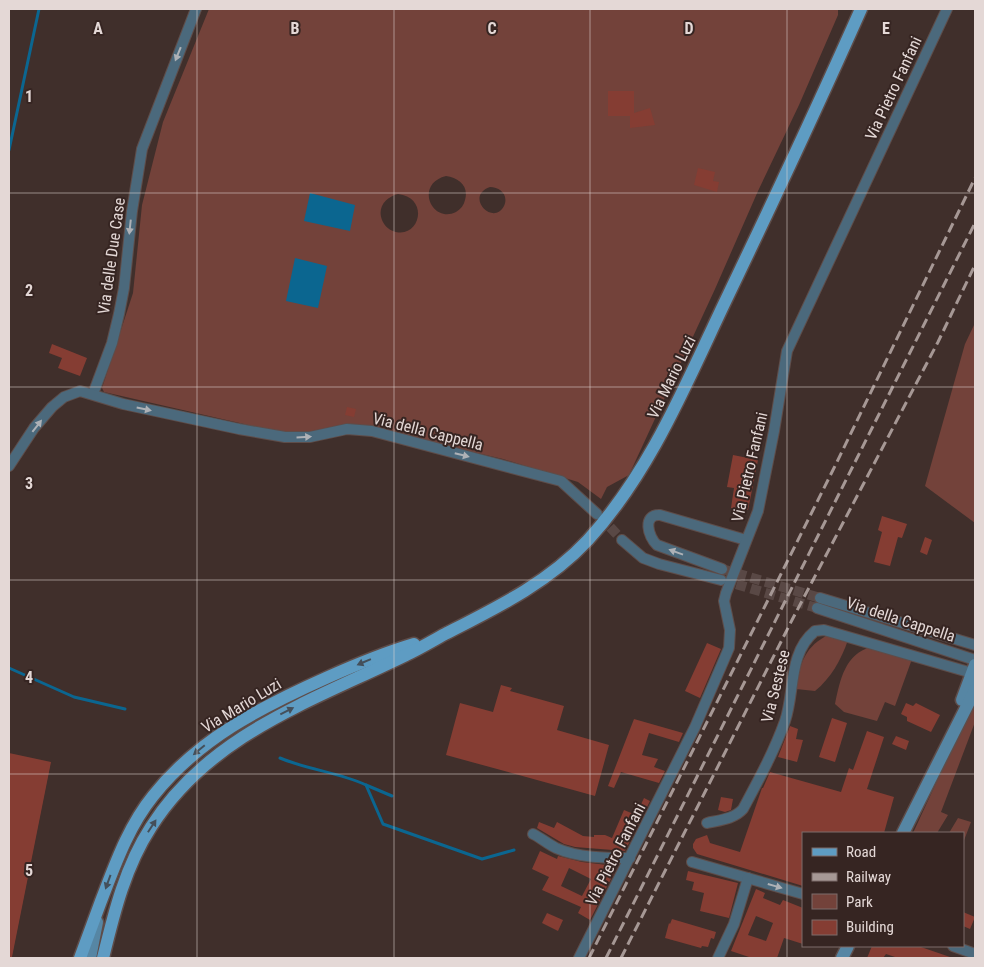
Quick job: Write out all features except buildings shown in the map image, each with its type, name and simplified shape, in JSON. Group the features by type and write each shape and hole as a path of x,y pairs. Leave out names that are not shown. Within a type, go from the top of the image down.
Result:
{"main road":[{"name":"Via Mario Luzi","path":"838,58 852,9"},
{"name":"Via Mario Luzi","path":"105,958 112,919 126,878 150,828 168,802 190,779 245,735 289,709 406,655 502,606 556,569 586,542 616,507 654,449 813,116 861,9"},
{"name":"Via Mario Luzi","path":"80,958 119,853 152,797 175,771 215,736 258,710 296,691 377,656 443,635"},
{"path":"929,782 974,673"},
{"path":"904,832 973,694"},
{"path":"90,958 100,905"}],"street":[{"name":"Via delle Due Case","path":"93,394 112,343 119,314 142,149 196,9"},
{"name":"Via Pietro Fanfani","path":"579,958 695,727 729,648 730,630 724,602 758,511 787,351 947,9"},
{"path":"9,466 34,428 59,400 76,392 93,394"},
{"name":"Via della Cappella","path":"93,394 123,404 285,437 310,437 356,429 372,431 561,481 597,514"},
{"path":"722,569 657,545 648,532 651,518 660,515 746,540"},
{"path":"622,540 643,558 721,580"},
{"name":"Via della Cappella","path":"975,645 819,603 975,660"},
{"name":"Via Sestese","path":"707,823 731,817 743,809 786,718 800,650 815,631 824,630 974,673"},
{"path":"973,694 974,673"},
{"path":"533,834 556,848 582,855 630,858"},
{"path":"692,862 802,894"},
{"path":"718,958 734,924 748,878"},
{"path":"956,947 975,954"}],"green space":[{"path":"209,9 838,9 838,15 799,105 629,475 607,487 601,499 578,482 503,459 353,424 341,425 318,432 283,433 104,392 102,388 133,293 142,205 163,122","holes":["446,176 459,181 466,191 464,204 461,208 456,212 447,214 440,213 434,208 430,202 429,194 436,180","490,187 497,188 503,192 505,202 499,212 488,212 483,208 480,203 483,191","398,194 408,197 415,203 418,210 418,218 415,225 409,230 402,232 393,231 384,224 381,211 386,200"]},
{"path":"975,323 975,523 925,486 965,344"},
{"path":"830,634 848,640 835,668 815,691 796,689 799,671 805,656 815,644"},
{"path":"871,647 912,659 895,706 885,702 877,721 844,712 835,704 845,669 855,655"},
{"path":"975,699 975,722 941,812 948,815 938,832 913,832"},
{"path":"958,818 971,822 964,840 964,832 950,832"}],"water":[{"path":"310,193 355,205 350,231 304,221"},
{"path":"295,258 327,266 318,308 286,301"}],"waterway":[{"path":"9,150 39,9"},
{"path":"9,668 74,697 125,709"},
{"path":"280,758 366,785 383,824 482,859 514,850"},
{"path":"366,785 392,796"}],"tunnel":[{"path":"600,516 622,540"},
{"path":"722,569 820,598"},
{"path":"722,580 817,608"}],"railway":[{"path":"589,958 833,470 975,178"},
{"path":"606,958 975,223"},
{"path":"621,958 792,620 938,342 975,265"}]}
